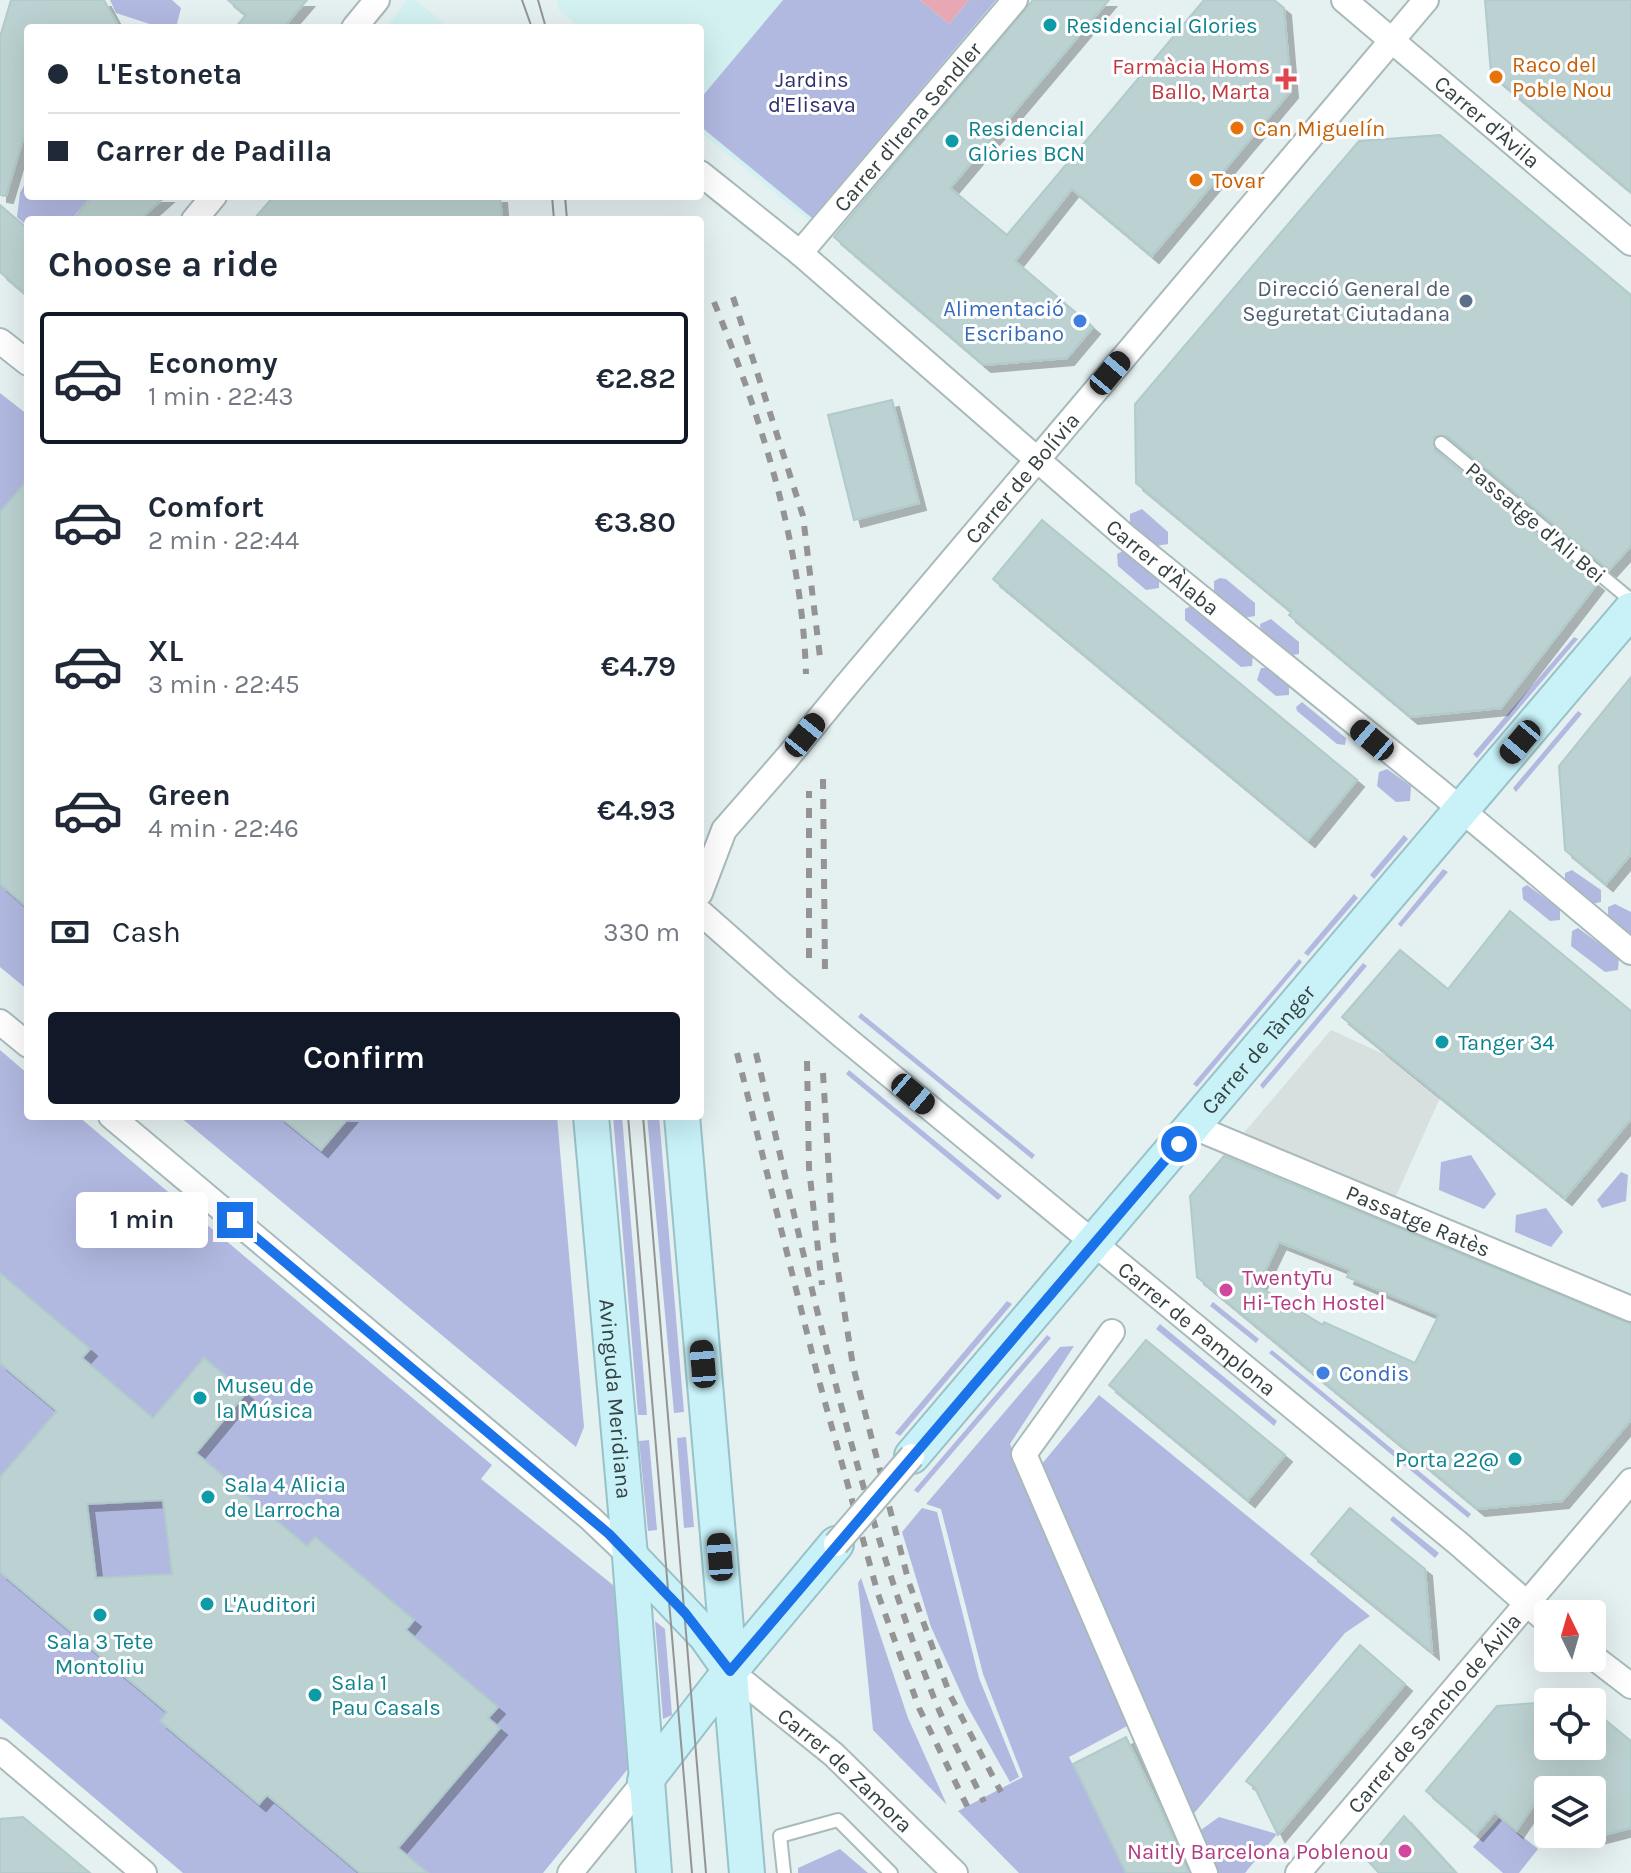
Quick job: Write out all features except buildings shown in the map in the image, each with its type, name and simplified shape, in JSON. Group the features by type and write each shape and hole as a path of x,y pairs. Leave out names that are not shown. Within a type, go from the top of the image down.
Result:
{"street":[{"name":"Carrer d'Irena Sendler","path":"800,253 1015,0"},
{"name":"Carrer d'Àvila","path":"1344,0 1631,243"},
{"name":"Carrer de Bolívia","path":"704,882 724,830 1426,0"},
{"name":"Carrer d'Àlaba","path":"704,176 800,253 1037,460 1631,952"},
{"path":"197,216 211,200"},
{"path":"0,341 24,360"},
{"name":"Carrer de Tànger","path":"645,1781 730,1671 836,1544 1631,610"},
{"path":"704,844 724,830"},
{"name":"Carrer de Pamplona","path":"704,916 844,1037 1459,1544 1534,1612"},
{"path":"0,1022 24,1042"},
{"path":"116,1120 578,1508 630,1556 706,1636 730,1671"},
{"name":"Avinguda Meridiana","path":"591,1120 654,1873"},
{"path":"682,1120 747,1873"},
{"name":"Passatge Ratès","path":"1206,1132 1631,1309"},
{"path":"1112,1332 1024,1454 1205,1873"},
{"name":"Carrer de Sancho de Ávila","path":"1298,1873 1631,1481"},
{"path":"1606,1667 1631,1686"},
{"name":"Carrer de Zamora","path":"730,1671 833,1754 955,1873"},
{"path":"0,1751 144,1873"},
{"path":"570,1873 645,1781"}],"lane":[{"name":"Passatge d'Ali Bei","path":"1441,443 1631,600"},
{"path":"784,1873 780,1836 838,1820 891,1873"}],"shaded area":[{"path":"408,0 415,0 444,24 389,24"},
{"name":"Jardins d'Elisava","path":"557,0 1000,0 813,224 704,135 704,24 575,24 559,10"},
{"path":"920,0 969,0 949,24"},
{"path":"1331,1030 1392,1058 1440,1098 1396,1196 1242,1135"}],"green space":[{"path":"110,0 172,0 181,8 177,24 150,24 116,13"},
{"name":"Jardins d'Elisava","path":"783,0 920,0 949,24 969,0 996,0 812,218 704,129 704,94"},
{"path":"24,186 24,200 88,200 74,216 24,216 24,223 17,217"},
{"path":"0,393 24,412 24,500 0,512"},
{"path":"1142,509 1168,532 1168,544 1156,546 1130,525 1130,514"},
{"path":"1129,551 1159,576 1159,588 1146,590 1118,566 1117,554"},
{"path":"1226,579 1255,603 1255,616 1243,618 1214,594 1214,581"},
{"path":"1197,607 1253,654 1252,666 1241,667 1185,620 1185,609"},
{"path":"1271,619 1299,642 1299,654 1287,656 1261,634 1260,624"},
{"path":"1574,637 1578,639 1477,758 1473,754"},
{"path":"1261,668 1270,668 1289,684 1289,695 1276,696 1257,680"},
{"path":"1302,702 1346,738 1345,745 1337,744 1297,711 1296,707"},
{"path":"1578,711 1582,714 1516,792 1513,788"},
{"path":"24,763 24,987 0,967 0,791"},
{"path":"1387,769 1411,786 1410,801 1396,802 1377,786 1379,772"},
{"path":"1404,835 1408,839 1374,879 1370,875"},
{"path":"1443,869 1448,872 1401,927 1398,924"},
{"path":"1572,870 1601,890 1601,902 1587,905 1565,886 1565,873"},
{"path":"1527,885 1560,909 1560,920 1550,921 1523,899 1522,888"},
{"path":"1354,894 1358,898 1308,956 1304,953"},
{"path":"1615,904 1631,912 1631,941 1608,922 1608,907"},
{"path":"1578,928 1619,958 1618,970 1605,972 1571,946 1572,931"},
{"path":"1299,959 1302,962 1197,1087 1193,1084"},
{"path":"1363,963 1367,966 1263,1089 1260,1085"},
{"path":"861,1013 1035,1155 1032,1159 858,1017"},
{"path":"0,1050 24,1071 24,1120 83,1120 492,1465 481,1479 613,1585 618,1597 631,1753 627,1770 543,1873 183,1873 0,1718"},
{"path":"849,1070 1002,1196 998,1200 846,1074"},
{"path":"184,1120 557,1120 584,1427 576,1447"},
{"path":"613,1120 622,1120 647,1415 638,1415"},
{"path":"647,1120 659,1120 684,1412 674,1413"},
{"path":"1471,1155 1496,1194 1484,1209 1439,1190 1441,1162"},
{"path":"1621,1172 1628,1175 1626,1201 1602,1208 1597,1200"},
{"path":"1546,1208 1563,1232 1551,1247 1515,1232 1516,1215"},
{"path":"1007,1301 1012,1304 900,1436 895,1433"},
{"path":"1213,1302 1259,1339 1256,1343 1210,1306"},
{"path":"1160,1324 1277,1421 1274,1426 1156,1329"},
{"path":"1047,1335 1051,1338 918,1493 914,1490"},
{"path":"1074,1346 1010,1444 1129,1725 1069,1757 1126,1873 1019,1873 958,1811 1023,1777 983,1674 941,1509 926,1504 1060,1347"},
{"path":"1272,1350 1471,1514 1468,1518 1269,1353"},
{"path":"1099,1395 1370,1616 1345,1633 1191,1817 1041,1465"},
{"path":"686,1437 694,1527 684,1528 677,1438"},
{"path":"649,1440 657,1530 648,1531 639,1441"},
{"path":"922,1508 937,1512 979,1678 1019,1777 1010,1782 966,1704 931,1627 902,1532"},
{"path":"1393,1516 1439,1553 1435,1558 1390,1520"},
{"path":"861,1578 908,1718 947,1805 873,1730 858,1583"},
{"path":"655,1621 665,1629 672,1715 663,1719"},
{"path":"1219,1817 1277,1834 1245,1873 1217,1873 1198,1832"},
{"path":"1499,1818 1538,1849 1519,1873 1503,1873 1473,1847"},
{"path":"840,1849 868,1873 798,1873 798,1868"}],"tram line":[{"path":"522,0 531,24"},
{"path":"538,0 545,24"},
{"path":"552,200 554,216"},
{"path":"565,200 567,216"},
{"path":"628,1120 692,1873"},
{"path":"643,1120 706,1873"}],"railway":[{"path":"733,297 803,516 820,657"},
{"path":"714,302 763,438 788,531 797,578 806,674"},
{"path":"823,779 825,970"},
{"path":"809,791 809,958"},
{"path":"737,1053 818,1377 878,1594 919,1708 969,1810"},
{"path":"756,1053 834,1378 879,1540 934,1698 984,1802"},
{"path":"807,1061 809,1168 822,1285"},
{"path":"823,1073 833,1240 853,1366 909,1583 950,1695 1001,1792"}],"place":[{"name":"Residencial Glories","path":"1050,25"},
{"name":"Raco del Poble Nou","path":"1496,77"},
{"name":"Farmàcia Homs Ballo, Marta","path":"1286,79"},
{"name":"Can Miguelín","path":"1237,128"},
{"name":"Residencial Glòries BCN","path":"952,141"},
{"name":"Tovar","path":"1196,180"},
{"name":"Direcció General de Seguretat Ciutadana","path":"1466,301"},
{"name":"Alimentació Escribano","path":"1080,321"},
{"name":"Tanger 34","path":"1442,1042"},
{"name":"TwentyTu Hi-Tech Hostel","path":"1226,1290"},
{"name":"Condis","path":"1323,1373"},
{"name":"Museu de la Música","path":"200,1398"},
{"name":"Porta 22@","path":"1515,1459"},
{"name":"Sala 4 Alicia de Larrocha","path":"208,1497"},
{"name":"L'Auditori","path":"207,1604"},
{"name":"Sala 3 Tete Montoliu","path":"100,1615"},
{"name":"Sala 1 Pau Casals","path":"315,1695"},
{"name":"Naitly Barcelona Poblenou","path":"1405,1851"}],"route":[{"path":"235,1220 609,1534 706,1636 730,1671 1179,1144"}]}
